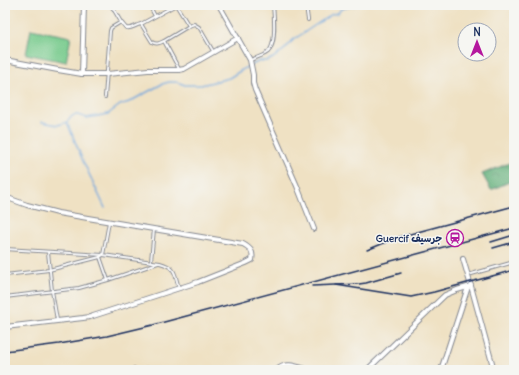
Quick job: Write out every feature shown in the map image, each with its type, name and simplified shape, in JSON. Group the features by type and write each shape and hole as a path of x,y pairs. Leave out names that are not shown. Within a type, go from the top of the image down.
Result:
{"street":[{"path":"82,74 84,5"},
{"path":"219,5 250,60 255,90 314,229"},
{"path":"5,60 82,74 107,74 148,70 179,70 184,69 238,38"},
{"path":"5,197 38,209 243,244 249,248 253,256 252,260 246,263 198,282 90,317 5,327"},
{"path":"463,259 468,275 469,287 494,370"},
{"path":"367,370 445,295 469,287"},
{"path":"441,370 469,287"},
{"path":"277,370 284,365 309,370"}],"lane":[{"path":"116,5 111,6 120,22 127,28 141,24 176,5 189,26"},
{"path":"149,5 155,16"},
{"path":"250,60 268,52 273,44 273,5"},
{"path":"306,5 308,20"},
{"path":"106,97 110,31 111,28 120,22"},
{"path":"141,24 154,43 164,41 194,24 199,27 214,51"},
{"path":"164,41 179,70"},
{"path":"5,275 50,270 100,257 103,254 109,222"},
{"path":"151,261 154,229"},
{"path":"5,248 48,252 103,254 160,263 172,267 179,288"},
{"path":"48,252 57,322"},
{"path":"100,257 108,280"},
{"path":"468,275 514,262"},
{"path":"5,297 79,288 160,263"}],"green space":[{"path":"31,29 71,37 66,62 26,54"},
{"path":"514,161 514,180 491,190 482,174"}],"waterway":[{"path":"42,122 58,125 67,122 74,115 87,118 108,114 120,105 169,82 177,82 185,85 201,85 229,78 260,61 267,61 273,58 285,49 293,40 332,14 338,13 341,9 357,5"},
{"path":"67,122 105,208"}],"railway":[{"path":"367,250 399,237 514,206"},
{"path":"5,351 107,336 153,325 514,228"},
{"path":"491,242 514,235"},
{"path":"493,248 514,242"},
{"path":"336,285 411,297 514,270"},
{"path":"312,286 366,283 401,273"}],"place":[{"name":"Guercif جرسيف","path":"455,238"}]}
